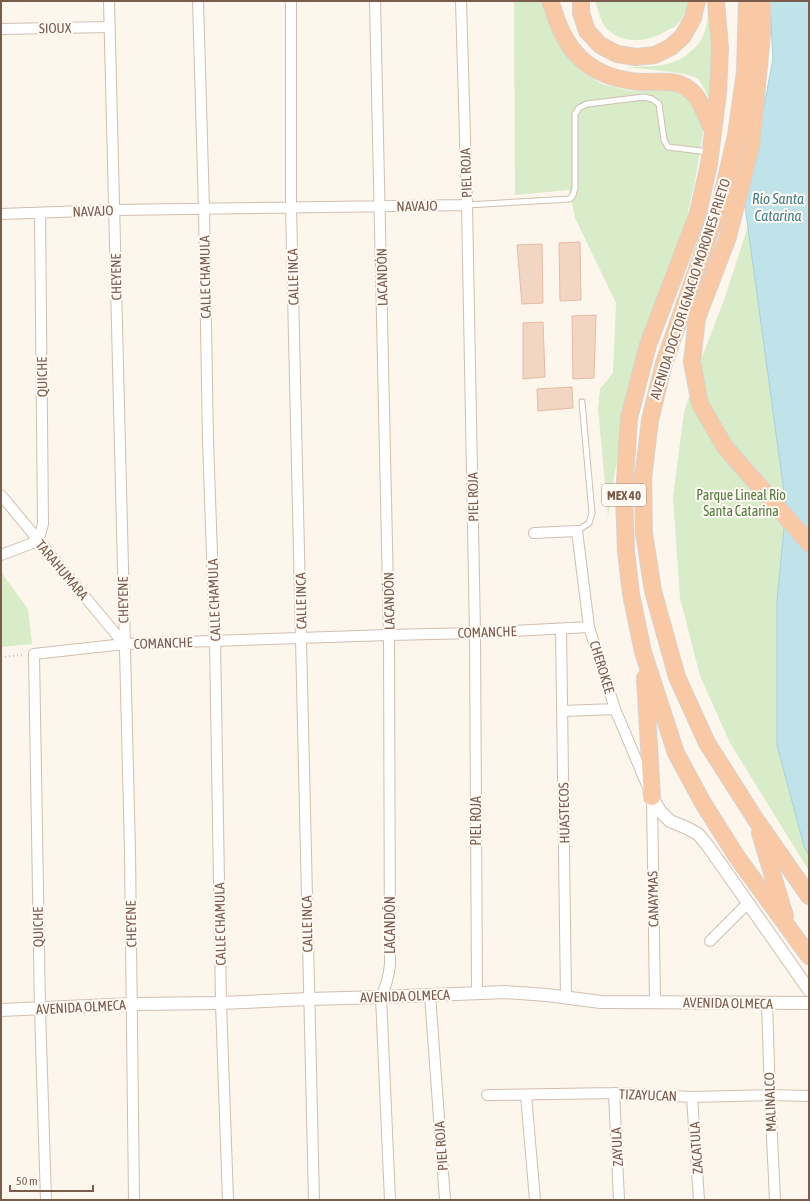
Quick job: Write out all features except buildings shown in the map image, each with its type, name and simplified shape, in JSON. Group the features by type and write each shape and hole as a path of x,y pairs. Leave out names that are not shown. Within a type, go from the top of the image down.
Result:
{"highway":[{"path":"550,1 564,38 583,60 597,71 616,79 644,82 674,82 687,88 695,95 713,131"},
{"path":"581,1 581,13 587,31 600,45 618,54 636,57 655,55 671,47 683,36 693,18 697,1"},
{"name":"AVENIDA DOCTOR IGNACIO MORONES PRIETO","path":"716,1 720,48 718,93 710,152 710,164 698,212 648,345 629,418 624,496 626,551 631,594 643,652 676,753 703,803 737,857 809,956"},
{"name":"AVENIDA DOCTOR IGNACIO MORONES PRIETO","path":"747,1 745,72 736,135 720,204 664,363 650,420 643,479 644,533 653,591 677,677 707,744 756,820 809,896"},
{"path":"762,1 762,35 751,146 728,237 697,318 692,362 700,404 725,447 809,543"},
{"path":"643,652 652,797"},
{"path":"756,820 789,928"}],"street":[{"name":"CHEYENE","path":"109,1 130,852 134,1200"},
{"name":"CALLE CHAMULA","path":"198,1 204,209 208,441 216,640 222,1003 228,1200"},
{"name":"CALLE INCA","path":"291,1 291,207 314,1200"},
{"name":"LACANDÓN","path":"375,1 389,635 390,964 389,974 381,997 390,1200"},
{"name":"PIEL ROJA","path":"461,1 467,205 475,633 477,992"},
{"name":"SIOUX","path":"1,29 110,27"},
{"name":"NAVAJO","path":"1,214 114,210 467,205"},
{"name":"QUICHE","path":"38,540 43,524 44,512 40,213"},
{"name":"TARAHUMARA","path":"1,495 124,644"},
{"path":"534,533 577,531"},
{"name":"CHEROKEE","path":"577,531 589,627 615,709 652,797"},
{"path":"1,555 38,540"},
{"name":"COMANCHE","path":"34,654 124,644 475,633 589,627"},
{"name":"HUASTECOS","path":"561,629 566,998"},
{"name":"QUICHE","path":"34,654 40,1009 46,1200"},
{"path":"563,711 615,709"},
{"path":"652,797 660,811 670,820 698,834 708,846 809,990"},
{"name":"CANAYMAS","path":"652,797 655,1002"},
{"path":"710,941 748,903"},
{"name":"AVENIDA OLMECA","path":"1,1010 132,1004 222,1003 381,997 477,992 527,993 602,1002 809,1003"},
{"name":"PIEL ROJA","path":"430,995 445,1200"},
{"name":"MALINALCO","path":"767,1003 775,1200"},
{"name":"TIZAYUCAN","path":"487,1095 614,1094 692,1097 770,1095 809,1096"},
{"name":"ZAYULA","path":"614,1094 620,1200"},
{"path":"526,1095 535,1200"},
{"name":"ZACATULA","path":"692,1097 699,1200"}],"lane":[{"name":"NAVAJO","path":"467,205 570,199 574,195 575,188 575,114 579,108 587,104 644,98 652,99 659,104 664,140 668,147 710,152"},
{"path":"577,531 589,523 592,513 582,402"}],"path":[{"path":"1,657 34,654"}],"green space":[{"path":"514,1 543,1 564,53 581,71 602,84 631,91 658,88 675,90 687,97 700,118 703,134 694,186 679,250 639,369 615,471 608,517 598,408 600,389 613,373 616,303 575,218 569,190 515,195"},
{"path":"595,1 690,1 685,14 677,25 652,38 628,40 613,34 605,27"},
{"path":"708,1 712,1 712,107 703,85 698,79 685,74 627,67 663,65 679,60 686,55 699,43 705,31"},
{"name":"Parque Lineal Río Santa Catarina","path":"809,1 809,871 730,743 700,676 680,598 673,497 684,412 702,357 725,297 752,214"},
{"path":"1,572 28,609 32,644 1,647"}],"water":[{"name":"Río Santa Catarina","path":"770,1 809,1 809,855 804,846 777,745 777,601 786,507 745,206 773,59"}]}
